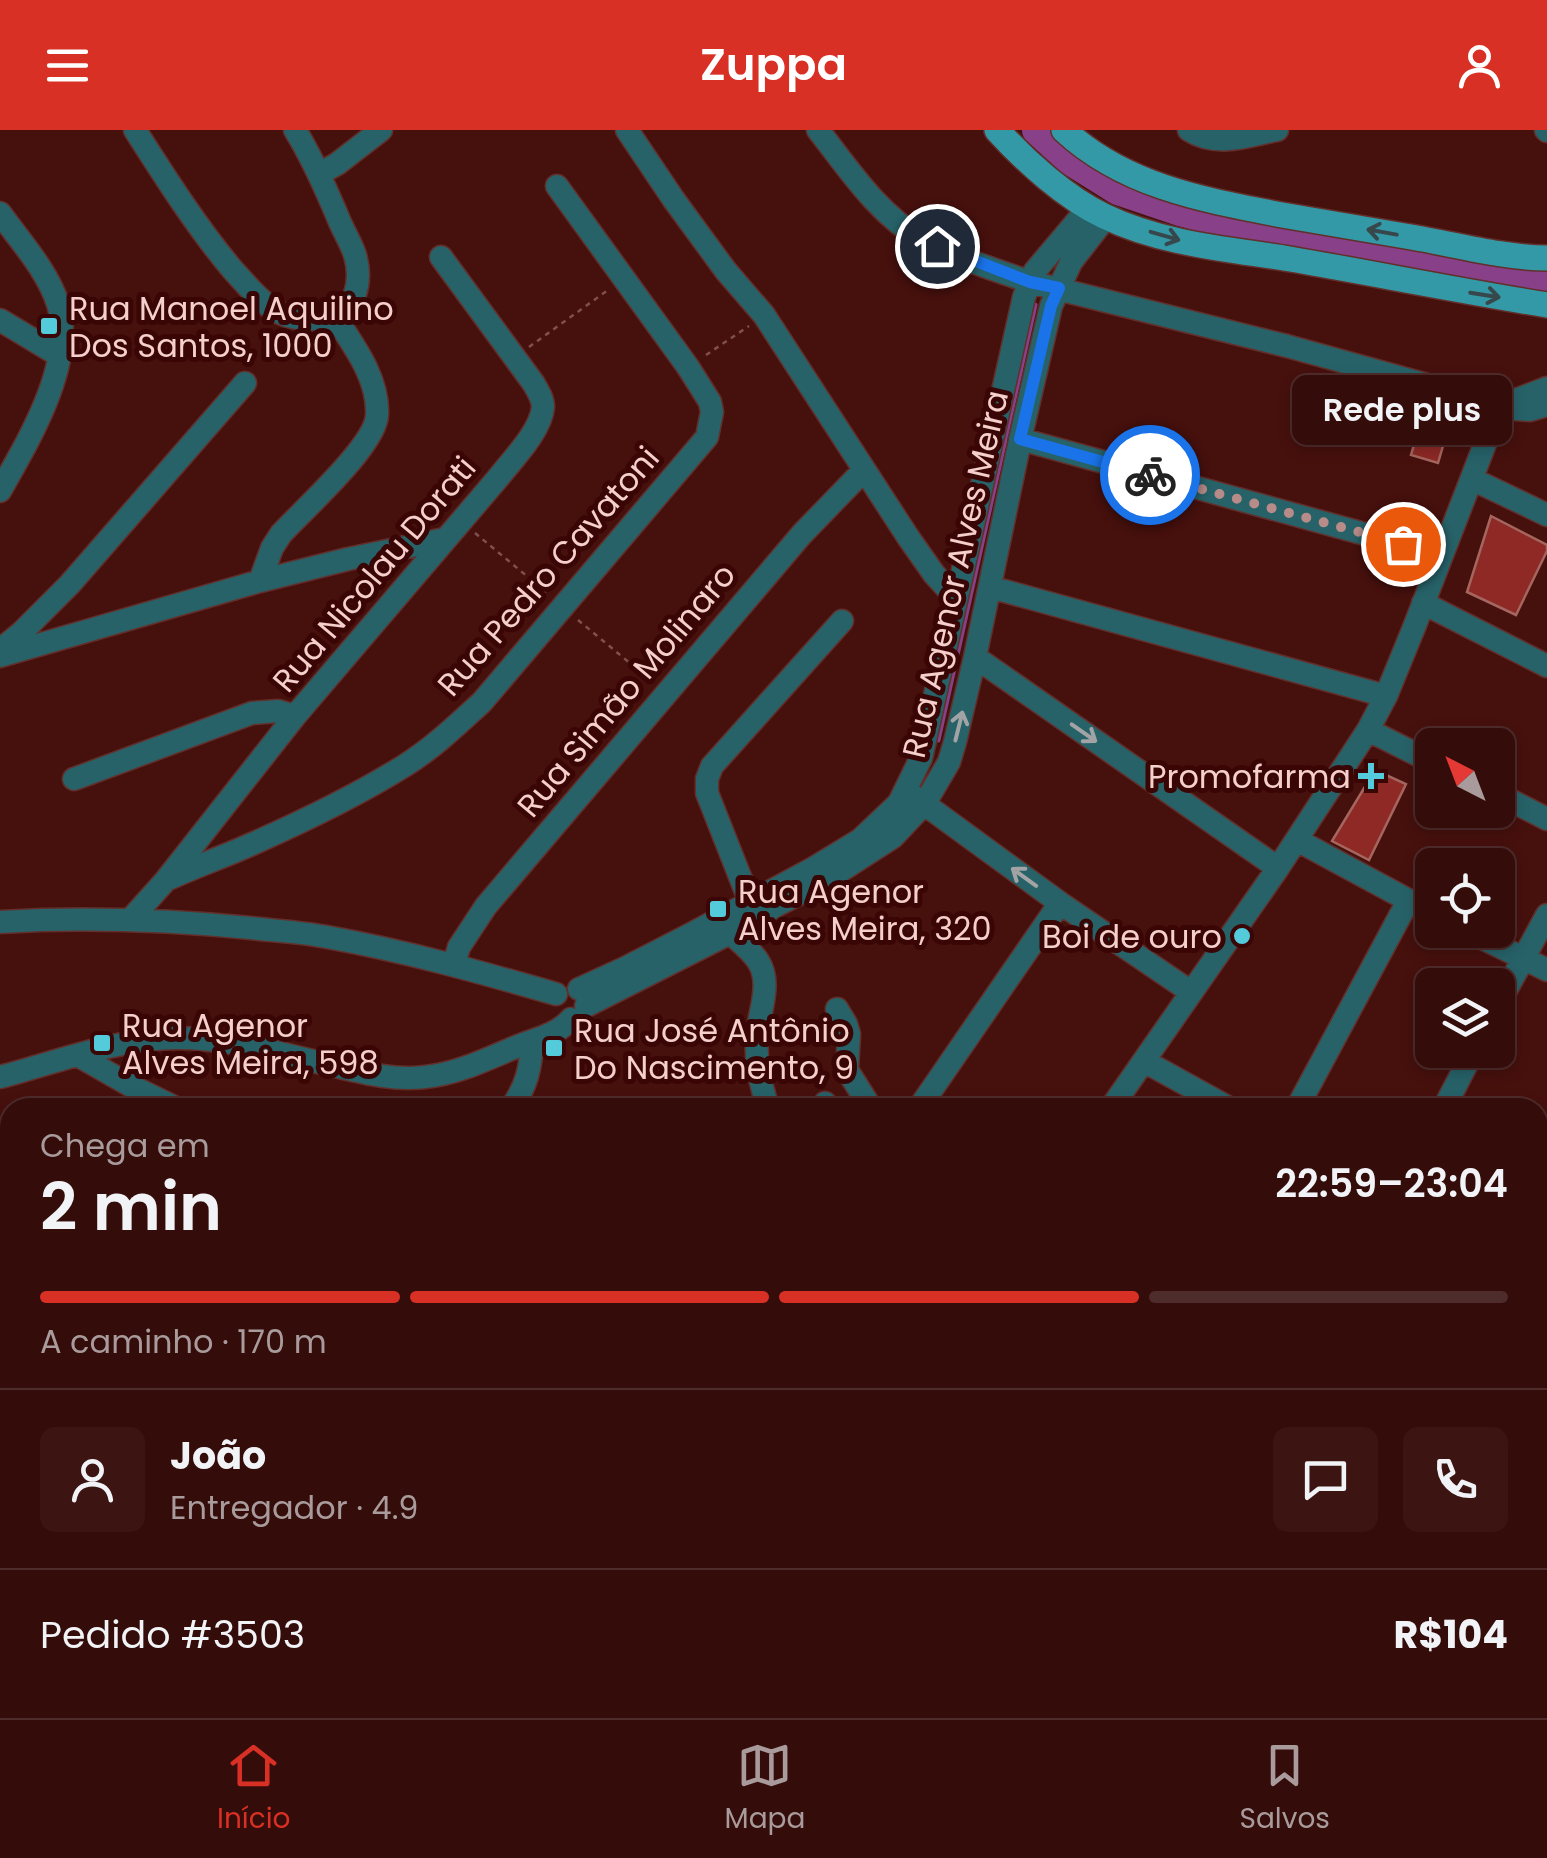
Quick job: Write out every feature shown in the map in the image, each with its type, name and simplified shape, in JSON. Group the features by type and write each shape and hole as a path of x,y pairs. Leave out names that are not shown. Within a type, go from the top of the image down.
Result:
{"main road":[{"path":"997,130 1037,170 1098,212 1164,237 1547,305"},
{"path":"1064,130 1114,166 1152,184 1208,201 1547,258"}],"street":[{"path":"135,130 216,250 266,305 293,318 336,317 354,298 358,267 319,174 295,130"},
{"path":"319,174 381,130"},
{"path":"627,130 726,271 764,316 922,558 956,598"},
{"path":"818,130 878,204 918,237 966,258 1030,282 1287,346 1500,405 1541,410"},
{"path":"1189,130 1216,140 1277,130"},
{"name":"Rua Pedro Cavatoni","path":"166,880 249,846 344,800 391,774 445,736 482,702 707,437 710,402 557,186"},
{"name":"Rua Agenor Alves Meira","path":"915,798 956,598 1030,282 1035,271 1098,212"},
{"name":"Rua Agenor Alves Meira","path":"570,1004 730,933 876,850 893,837 915,798 949,762 976,656 1051,306 1098,212"},
{"path":"0,213 36,262 58,302 62,320 60,356 44,403 0,492"},
{"name":"Rua Nicolau Dorati","path":"131,919 295,716 498,478 539,422 541,396 516,356 441,257"},
{"path":"260,581 281,534 376,428 373,387 336,317"},
{"path":"0,320 60,356"},
{"path":"0,654 70,584 245,383"},
{"path":"1118,1098 1278,868 1368,730 1386,696 1500,405 1547,388"},
{"path":"1020,439 1441,555"},
{"name":"Rua Simão Molinaro","path":"454,964 459,946 486,906 802,534 864,470"},
{"path":"1472,479 1547,515"},
{"path":"0,654 260,581 445,539"},
{"path":"990,587 1386,696"},
{"path":"1423,603 1547,666"},
{"path":"750,902 707,793 707,779 712,766 842,621"},
{"path":"976,656 1278,868"},
{"path":"74,779 252,714 278,710 295,716"},
{"path":"1368,730 1415,754"},
{"path":"921,758 949,762"},
{"path":"915,798 1190,992"},
{"name":"Rua Agenor Alves Meira","path":"0,1077 124,1044 190,1039 400,1078 444,1074 558,1032 570,1004 625,968 814,868 860,840 899,804 915,798"},
{"path":"1515,802 1547,818"},
{"path":"1296,840 1415,904"},
{"path":"1302,1098 1408,901"},
{"path":"925,1098 1060,902"},
{"path":"1515,971 1547,915"},
{"path":"0,922 131,919 327,937 454,964 570,1004"},
{"path":"730,933 758,960 763,972 756,1058 763,1098"},
{"path":"1502,948 1547,970"},
{"path":"837,1010 849,1034 847,1070 860,1098"},
{"path":"517,1098 531,1070 538,1038"},
{"path":"79,1056 156,1098"},
{"path":"1144,1061 1211,1098"},
{"path":"1449,1098 1465,1068"}],"path":[{"path":"516,356 624,278"},
{"path":"688,368 764,316"}],"building":[{"path":"1405,409 1450,422 1438,463 1411,455 1416,438 1399,433"},
{"path":"1491,516 1547,545 1516,615 1467,592"},
{"path":"1375,770 1406,784 1369,860 1332,841"}],"waterway":[{"path":"1037,130 1070,160 1118,190 1180,211 1547,287"},
{"path":"938,740 1035,305"}],"way so far":[{"path":"1150,475 1403,544"}],"place":[{"name":"Rua Manoel Aquilino Dos Santos, 1000","path":"49,326"},
{"name":"Rede plus","path":"1403,544"},
{"name":"Promofarma","path":"1371,776"},
{"name":"Rua Agenor Alves Meira, 320","path":"718,909"},
{"name":"Boi de ouro","path":"1242,936"},
{"name":"Rua Agenor Alves Meira, 598","path":"102,1043"},
{"name":"Rua José Antônio Do Nascimento, 9","path":"554,1048"}],"route":[{"path":"937,246 1030,282 1059,288 1051,306 1020,439 1150,475"}]}
